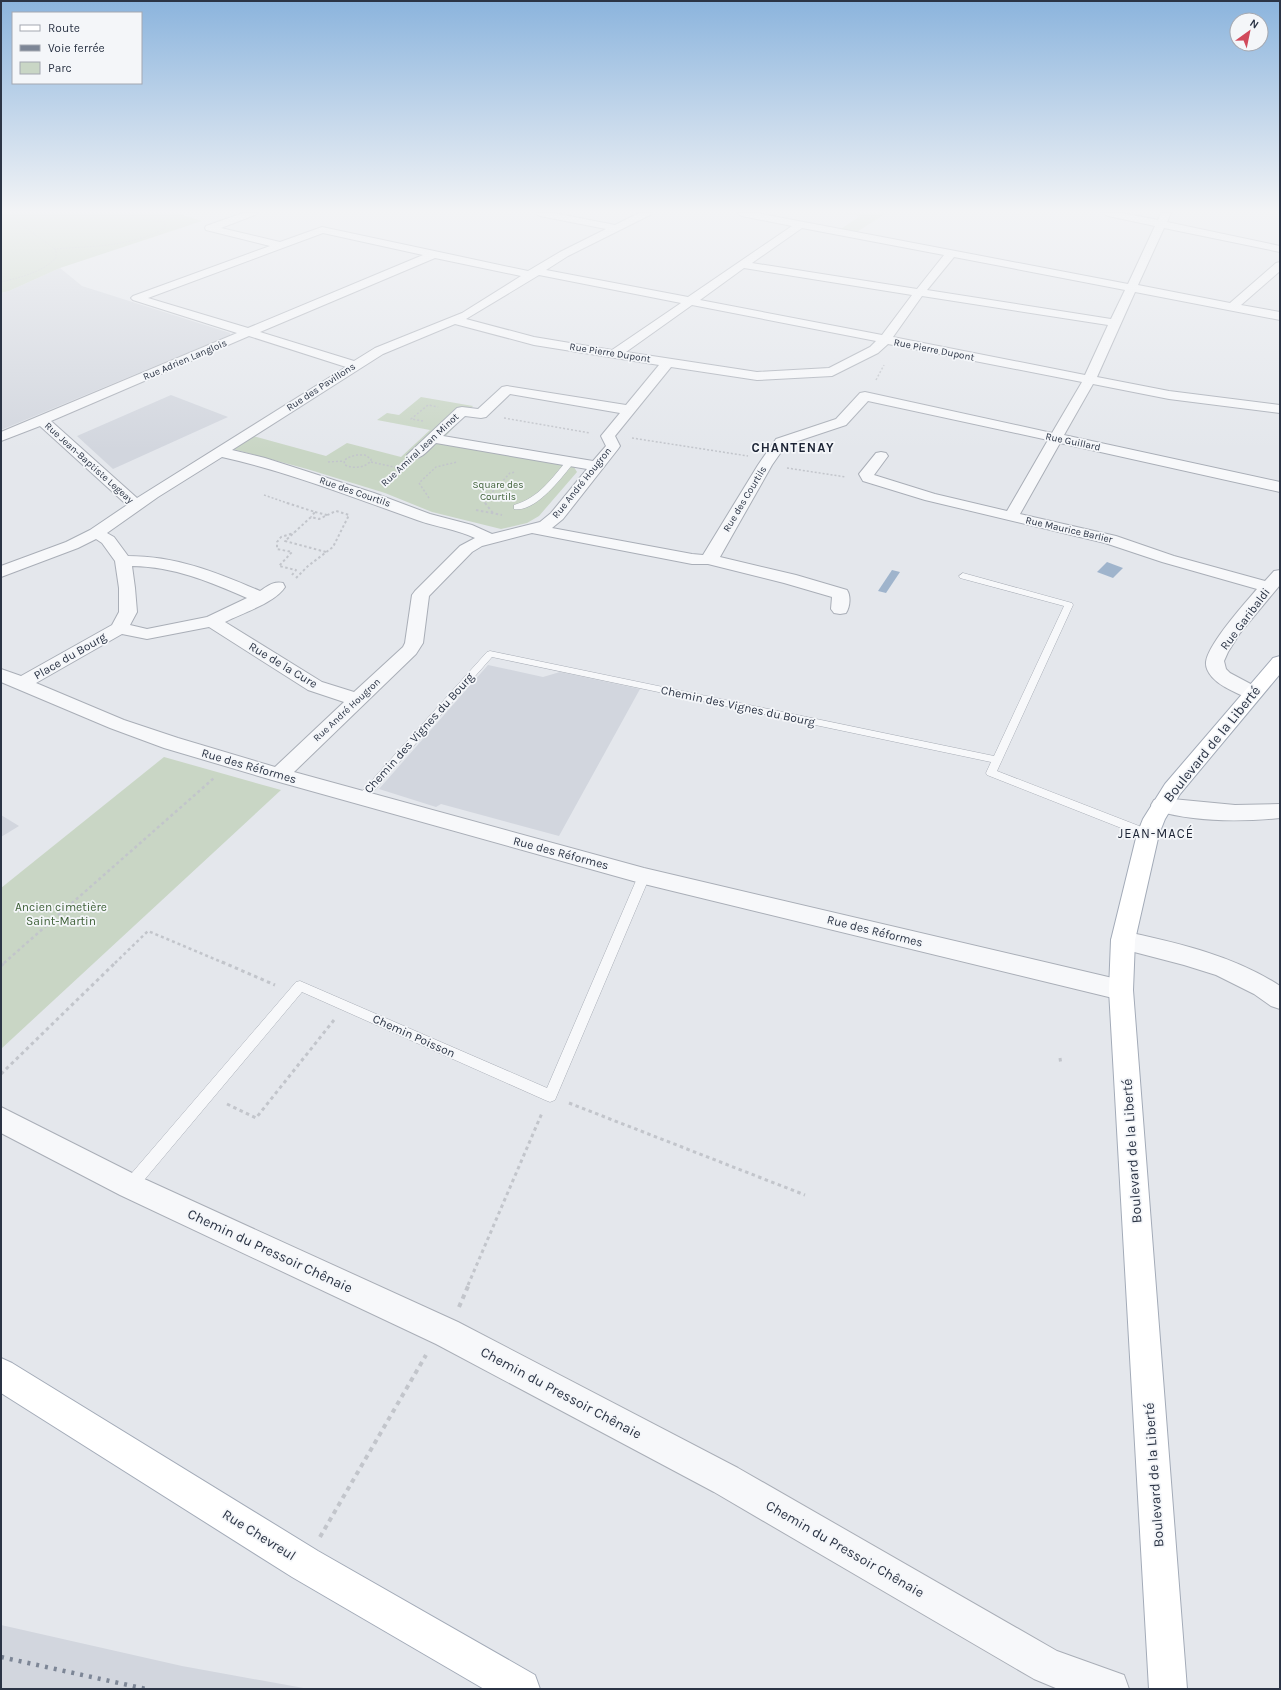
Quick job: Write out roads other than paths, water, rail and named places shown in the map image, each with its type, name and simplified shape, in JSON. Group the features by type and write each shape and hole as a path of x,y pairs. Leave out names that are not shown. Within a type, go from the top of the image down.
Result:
{"main road":[{"name":"Boulevard de la Liberté","path":"1168,1689 1121,990 1123,940 1148,834 1162,805 1172,789 1280,662"},
{"name":"Rue Chevreul","path":"1,1374 304,1564 521,1689"}],"street":[{"path":"154,292 138,298 354,365"},
{"name":"Rue Adrien Langlois","path":"1,437 345,292"},
{"name":"Rue des Pavillons","path":"1,572 72,545 96,533 136,505 354,365 388,346 476,310 504,292"},
{"path":"639,292 885,340 919,293"},
{"path":"616,353 703,292"},
{"path":"912,292 1114,323"},
{"path":"1012,517 1089,380 1114,323 1130,292"},
{"path":"1152,292 1280,316"},
{"path":"1232,307 1249,292"},
{"name":"Rue Pierre Dupont","path":"455,319 534,341 757,376 832,372 874,350 885,340 1169,395 1280,409"},
{"name":"Rue André Hougron","path":"278,775 410,650 414,643 421,595 466,549 476,543 489,539 537,528 551,522 557,516 613,446 609,435 668,362"},
{"name":"Rue Amiral Jean Minot","path":"414,455 462,411 481,414 507,390 629,410"},
{"name":"Rue des Courtils","path":"708,559 712,556 767,462 781,442 841,422 865,396"},
{"name":"Rue Guillard","path":"865,396 1280,487"},
{"name":"Rue Jean-Baptiste Legeay","path":"42,420 136,505"},
{"path":"433,438 598,466"},
{"name":"Rue des Courtils","path":"219,452 260,462 369,496 424,517 466,528 489,539"},
{"name":"Rue Maurice Barlier","path":"881,456 866,474 868,478 930,497 1110,539 1168,559 1274,581"},
{"path":"537,528 692,559 708,559 790,579 841,594 840,609"},
{"path":"96,533 108,540 123,561 127,588 128,612 119,628 147,634 212,621 261,598 277,587"},
{"path":"123,561 174,565 207,574 261,598"},
{"name":"Rue Garibaldi","path":"1253,693 1221,675 1216,670 1215,663 1221,647 1274,581"},
{"name":"Rue de la Cure","path":"212,621 315,686 358,700"},
{"name":"Place du Bourg","path":"9,681 119,628"},
{"name":"Rue des Réformes","path":"9,681 117,724 171,743 278,775 644,876 1121,990"},
{"path":"1162,805 1213,812 1257,814 1280,811"},
{"path":"1123,940 1195,957 1237,974 1271,992 1280,999"},
{"name":"Chemin du Pressoir Chênaie","path":"1,1119 130,1186 447,1333 726,1480 1047,1666 1110,1689"}],"lane":[{"path":"517,507 530,504 541,496 571,461"},
{"path":"963,576 1069,605 991,773 1148,834"},
{"name":"Chemin des Vignes du Bourg","path":"361,798 490,654 997,760"},
{"name":"Chemin Poisson","path":"130,1186 300,986 550,1096 644,876"}],"water":[{"path":"1107,562 1123,568 1113,578 1097,572"},
{"path":"892,570 900,572 886,593 878,591"}],"railway":[{"path":"1,1657 146,1689"}],"district":[{"name":"CHANTENAY","path":"793,447"},
{"name":"JEAN-MACÉ","path":"1156,833"}],"park label":[{"name":"Square des Courtils","path":"498,490"},
{"name":"Ancien cimetière Saint-Martin","path":"61,914"}]}
